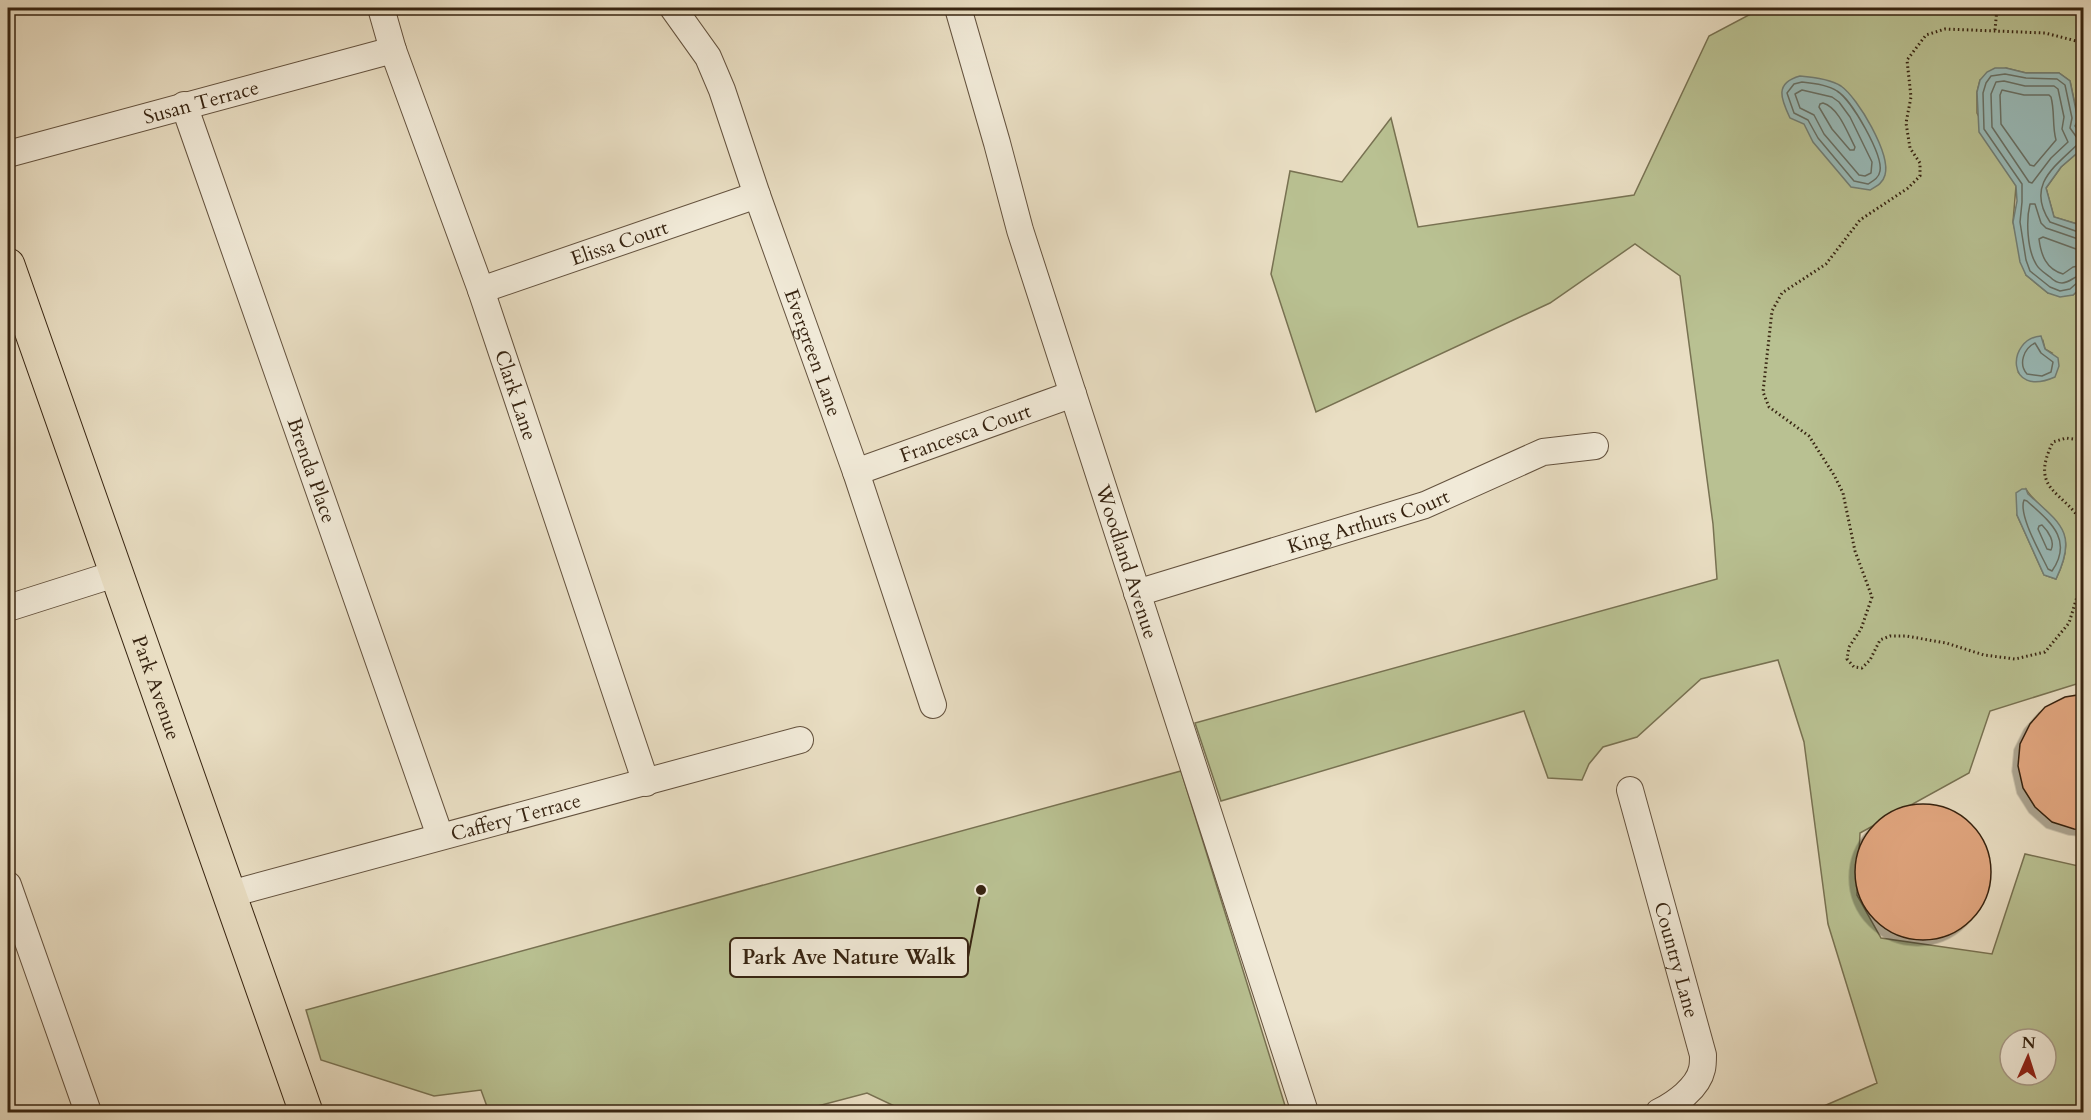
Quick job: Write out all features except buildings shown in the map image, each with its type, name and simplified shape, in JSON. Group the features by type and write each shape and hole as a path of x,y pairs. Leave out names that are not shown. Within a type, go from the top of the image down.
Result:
{"main road":[{"name":"Park Avenue","path":"8,265 306,1113"}],"street":[{"name":"Clark Lane","path":"381,8 393,50 481,290 646,783"},
{"name":"Evergreen Lane","path":"673,8 708,57 722,90 856,472 933,705"},
{"name":"Woodland Avenue","path":"958,8 1020,230 1305,1113"},
{"name":"Susan Terrace","path":"8,154 393,50"},
{"name":"Brenda Place","path":"184,105 440,836"},
{"name":"Elissa Court","path":"481,290 757,195"},
{"name":"Francesca Court","path":"856,472 1073,394"},
{"name":"King Arthurs Court","path":"1137,593 1425,505 1543,452 1595,446"},
{"path":"8,608 115,574"},
{"name":"Caffery Terrace","path":"230,894 800,740"},
{"name":"Country Lane","path":"1630,790 1703,1055 1702,1071 1694,1085 1659,1113"},
{"path":"8,885 88,1113"}],"path":[{"path":"1995,30 1997,8"},
{"path":"2084,43 2046,33 1995,30 1945,29 1926,35 1907,60 1911,97 1906,123 1910,148 1920,164 1920,176 1908,188 1860,220 1826,264 1782,293 1772,311 1763,392 1769,407 1809,436 1843,493 1855,551 1872,597 1861,629 1849,647 1847,659 1854,668 1862,668 1870,660 1880,640 1890,636 1906,636 1946,643 1984,655 2015,659 2045,652 2069,623 2084,574"},
{"path":"2084,445 2080,440 2067,438 2053,442 2045,458 2043,474 2054,494 2077,513 2084,526"}],"green space":[{"path":"1762,8 2083,8 2083,133 2080,133 2075,126 2078,119 2070,81 2059,73 2026,73 2006,68 1980,80 1977,92 1977,113 2016,186 2013,222 2026,275 2048,293 2073,295 2083,286 2083,682 1990,711 1969,773 1860,833 1857,895 1881,938 1992,954 2025,854 2083,867 2083,1112 1818,1112 1817,1109 1877,1083 1828,924 1804,742 1778,660 1701,679 1637,737 1603,747 1589,764 1582,780 1548,778 1524,711 1221,801 1195,723 1717,579 1713,524 1680,276 1635,244 1550,303 1316,412 1271,274 1290,171 1342,182 1391,118 1418,227 1634,195 1709,36","holes":["2043,341 2045,349 2052,353 2018,373","2026,489 2063,532 2066,548 2056,579 2044,575 2017,515"]},
{"path":"2083,148 2083,232 2077,224 2054,217 2046,188 2061,167"},
{"path":"1181,771 1287,1112 907,1112 867,1093 795,1112 489,1112 481,1090 434,1096 321,1060 306,1010"}],"water":[{"path":"1995,68 2026,73 2059,73 2070,81 2078,120 2075,126 2080,133 2083,133 2083,148 2061,167 2046,188 2054,217 2077,224 2083,229 2083,286 2073,295 2060,297 2048,293 2026,275 2020,262 2013,222 2017,201 2016,186 1979,132 1977,92 1980,80 1987,72"},
{"path":"1800,76 1837,84 1856,102 1872,127 1886,166 1883,180 1877,186 1870,190 1851,187 1813,142 1804,124 1790,118 1782,98 1783,87 1792,79"},
{"path":"2041,336 2045,349 2058,358 2059,366 2055,377 2039,382 2027,380 2016,366 2017,356 2022,346 2030,339"},
{"path":"2026,489 2028,494 2049,513 2063,530 2066,551 2056,579 2044,575 2017,515 2016,493"}],"place":[{"name":"Park Ave Nature Walk","path":"981,890"}]}
